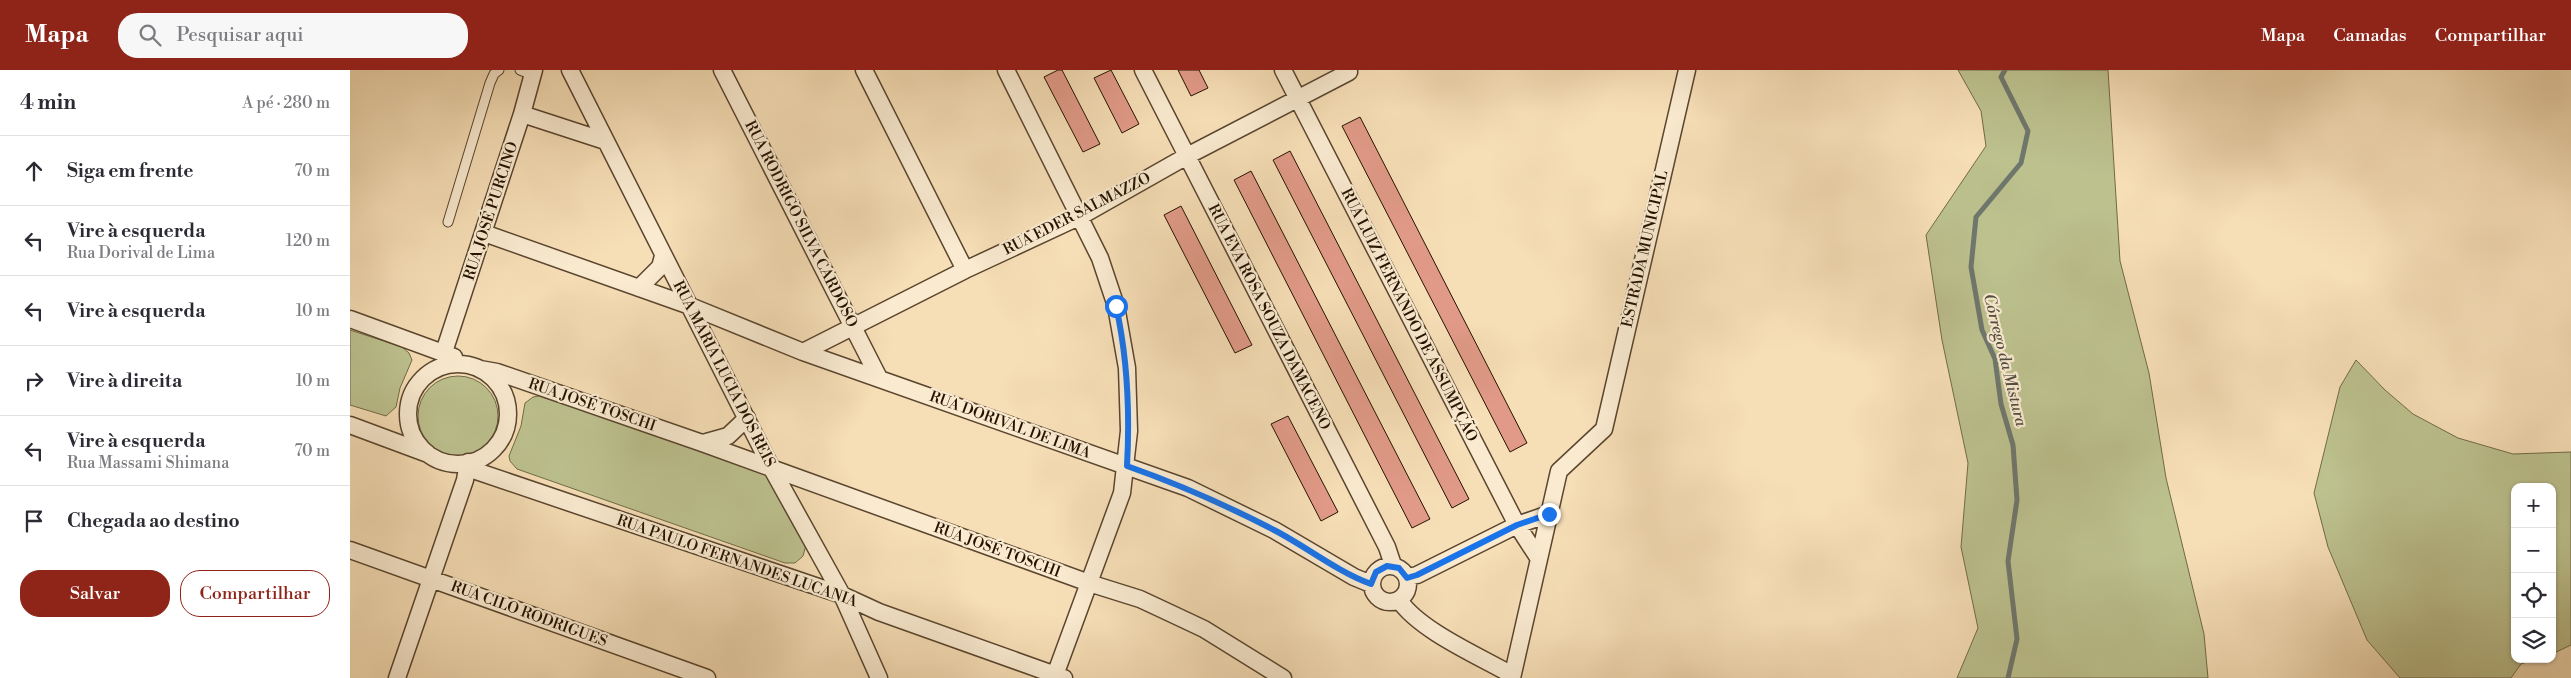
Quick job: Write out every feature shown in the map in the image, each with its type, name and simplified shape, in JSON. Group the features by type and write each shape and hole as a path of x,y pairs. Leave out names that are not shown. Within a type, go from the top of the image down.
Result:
{"street":[{"name":"RUA MARIA LUCIA DOS REIS","path":"570,70 772,469 842,595 879,678"},
{"name":"RUA RODRIGO SILVA CARDOSO","path":"722,70 854,327 878,378"},
{"path":"864,70 965,270"},
{"path":"1006,70 1081,216 1109,282 1123,337 1129,399 1127,466 1122,493 1089,583 1058,677"},
{"name":"RUA EVA ROSA SOUZA DAMACENO","path":"1143,70 1387,547 1393,566"},
{"name":"RUA LUIZ FERNANDO DE ASSUMPÇÃO","path":"1283,70 1517,525 1539,559"},
{"name":"ESTRADA MUNICIPAL","path":"1549,514 1559,471 1604,429 1687,70"},
{"name":"RUA JOSÉ PURCINO","path":"444,352 522,114 529,72"},
{"name":"RUA EDER SALMAZZO","path":"803,352 965,270 1081,216 1187,156 1349,72"},
{"path":"522,114 605,141"},
{"name":"RUA DORIVAL DE LIMA","path":"484,232 690,306 803,352 1127,466 1208,498 1274,530 1354,577 1371,584"},
{"path":"640,288 660,267 664,256"},
{"name":"RUA JOSÉ TOSCHI","path":"350,319 444,352 474,366 497,372 702,443 1089,583 1140,599 1179,617 1239,650 1283,678"},
{"path":"350,426 429,454 442,461 465,463 494,448 502,438 507,425 509,412 504,392 492,376 474,366 447,365 428,373 412,394 408,407 412,433 429,454"},
{"path":"702,443 728,436 747,418"},
{"path":"397,678 465,480 465,463"},
{"name":"RUA PAULO FERNANDES LUCANIA","path":"465,463 476,471 842,595 878,612 1058,677"},
{"path":"1407,578 1417,575 1517,525 1549,514"},
{"path":"1399,600 1407,611 1422,623 1512,677 1549,514"},
{"name":"RUA CILO RODRIGUES","path":"350,550 707,678"},
{"path":"1387,566 1393,566 1404,572 1407,578 1407,590 1399,600 1386,602 1381,600 1372,590 1371,584 1376,572 1387,566"}],"lane":[{"path":"448,222 490,83 494,74 499,70"}],"green space":[{"path":"1958,70 2108,70 2120,261 2149,373 2166,478 2204,634 2208,678 1957,678 1978,628 1961,547 1968,463 1942,340 1926,235 1986,146 1981,111"},
{"path":"350,330 402,347 409,353 412,360 400,388 396,407 386,416 350,405"},
{"path":"2356,360 2385,390 2413,414 2458,438 2513,454 2571,452 2571,645 2556,652 2556,483 2511,483 2511,663 2524,663 2511,678 2400,678 2367,640 2328,547 2314,493 2340,387"},
{"path":"458,376 473,379 486,388 495,401 498,416 495,431 486,444 473,453 458,456 443,453 430,444 421,431 418,416 421,401 430,388 443,379"},
{"path":"539,396 768,472 806,545 803,556 795,563 785,563 517,469 510,461 509,456 521,426 525,403 533,397"}],"building":[{"path":"1062,70 1100,144 1083,152 1044,77"},
{"path":"1111,70 1139,124 1122,133 1094,78"},
{"path":"1178,70 1199,70 1208,88 1191,96"},
{"path":"1360,117 1527,443 1510,452 1342,126"},
{"path":"1290,151 1469,499 1452,508 1273,160"},
{"path":"1251,171 1430,519 1412,528 1234,180"},
{"path":"1181,206 1252,345 1235,353 1164,215"},
{"path":"1288,416 1338,512 1321,521 1271,424"}],"waterway":[{"name":"Córrego da Mistura","path":"2005,70 2001,77 2028,131 2021,163 1976,217 1971,267 1982,330 1995,359 2001,404 2013,445 2017,500 2008,561 2017,639 2008,678"}],"route":[{"path":"1116,306 1127,368 1129,399 1127,466 1188,488 1216,501 1274,530 1354,577 1371,584 1376,572 1387,566 1399,568 1407,578 1417,575 1517,525 1549,514"}]}
